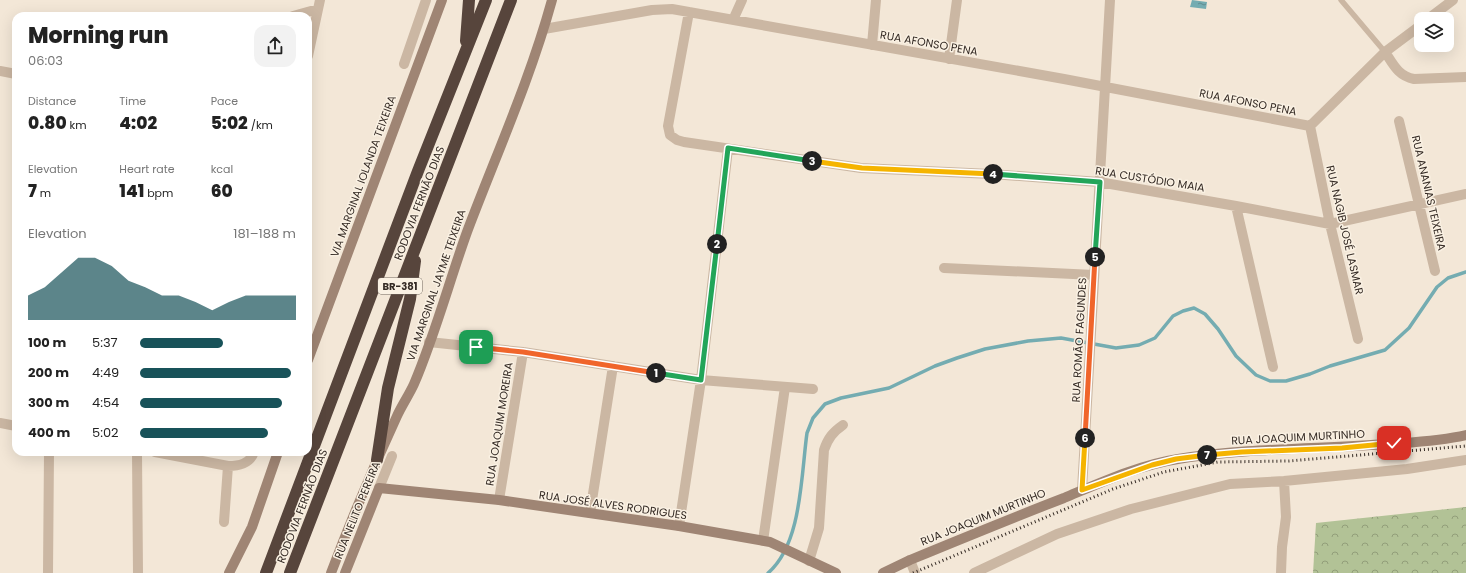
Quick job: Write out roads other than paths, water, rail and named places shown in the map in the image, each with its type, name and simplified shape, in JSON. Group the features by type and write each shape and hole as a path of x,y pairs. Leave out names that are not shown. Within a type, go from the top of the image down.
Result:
{"highway":[{"path":"465,54 469,0"},
{"name":"RODOVIA FERNÃO DIAS","path":"312,452 418,172 486,0"},
{"name":"RODOVIA FERNÃO DIAS","path":"290,573 511,0"},
{"path":"377,460 388,388 410,298 418,241"},
{"name":"RODOVIA FERNÃO DIAS","path":"266,573 310,456"}],"street":[{"path":"404,64 426,0"},
{"name":"VIA MARGINAL IOLANDA TEIXEIRA","path":"312,349 442,0"},
{"name":"VIA MARGINAL JAYME TEIXEIRA","path":"331,573 377,460 398,414 414,384 461,248 494,160 516,109 544,29 552,0"},
{"path":"652,10 656,0"},
{"path":"734,20 742,0"},
{"path":"872,45 876,0"},
{"path":"949,59 957,0"},
{"name":"RUA ROMÃO FAGUNDES","path":"1082,490 1110,0"},
{"path":"1437,12 1453,0"},
{"path":"302,12 319,5"},
{"path":"312,37 319,5"},
{"name":"RUA AFONSO PENA","path":"544,29 652,10 672,9 1105,87 1310,126"},
{"name":"RUA CUSTÓDIO MAIA","path":"689,12 668,126 670,135 677,140 684,142 862,168 991,174 1100,182 1330,224 1466,194"},
{"path":"1310,126 1385,52 1414,30"},
{"path":"1385,52 1398,71 1407,78 1466,77"},
{"path":"0,70 12,73"},
{"name":"RUA ANANIAS TEIXEIRA","path":"1399,121 1435,271"},
{"name":"RUA NAGIB JOSÉ LASMAR","path":"1310,126 1330,224 1358,339"},
{"path":"679,526 701,380 728,148"},
{"path":"1236,206 1273,367"},
{"path":"944,268 1094,275"},
{"path":"429,342 523,352 701,380 813,390"},
{"name":"RUA JOAQUIM MOREIRA","path":"499,500 523,352"},
{"path":"590,513 614,366"},
{"path":"767,541 784,387"},
{"path":"0,423 12,425"},
{"path":"809,561 819,528 824,450 828,439 843,425"},
{"name":"RUA JOAQUIM MURTINHO","path":"910,560 1082,490 1152,465 1176,459 1242,452 1342,448 1447,439 1466,434"},
{"path":"48,573 49,456"},
{"path":"137,456 138,573"},
{"path":"175,456 228,466 245,463 252,456"},
{"path":"229,573 252,527 277,456"},
{"name":"RUA NELITO PEREIRA","path":"345,573 392,456"},
{"path":"974,573 1057,534 1131,509 1230,484 1284,481 1466,460"},
{"path":"224,522 228,466"},
{"path":"1281,573 1282,547 1286,517 1284,481"},
{"name":"RUA JOSÉ ALVES RODRIGUES","path":"379,488 499,500 679,526 767,541 836,573"},
{"path":"883,573 910,560 915,573"}],"lane":[{"path":"1342,0 1385,52"}],"water":[{"path":"1192,0 1207,2 1206,9 1190,7"}],"waterway":[{"path":"768,573 779,560 788,545 798,508 807,433 813,418 825,404 841,398 889,388 935,366 985,349 1028,341 1061,338 1116,348 1139,345 1155,338 1173,316 1194,308 1205,314 1218,329 1236,356 1256,375 1270,381 1286,381 1385,350 1409,328 1437,287 1448,278 1466,272"}],"railway":[{"path":"913,573 1113,489 1164,472 1218,462 1289,461 1466,446"}]}
